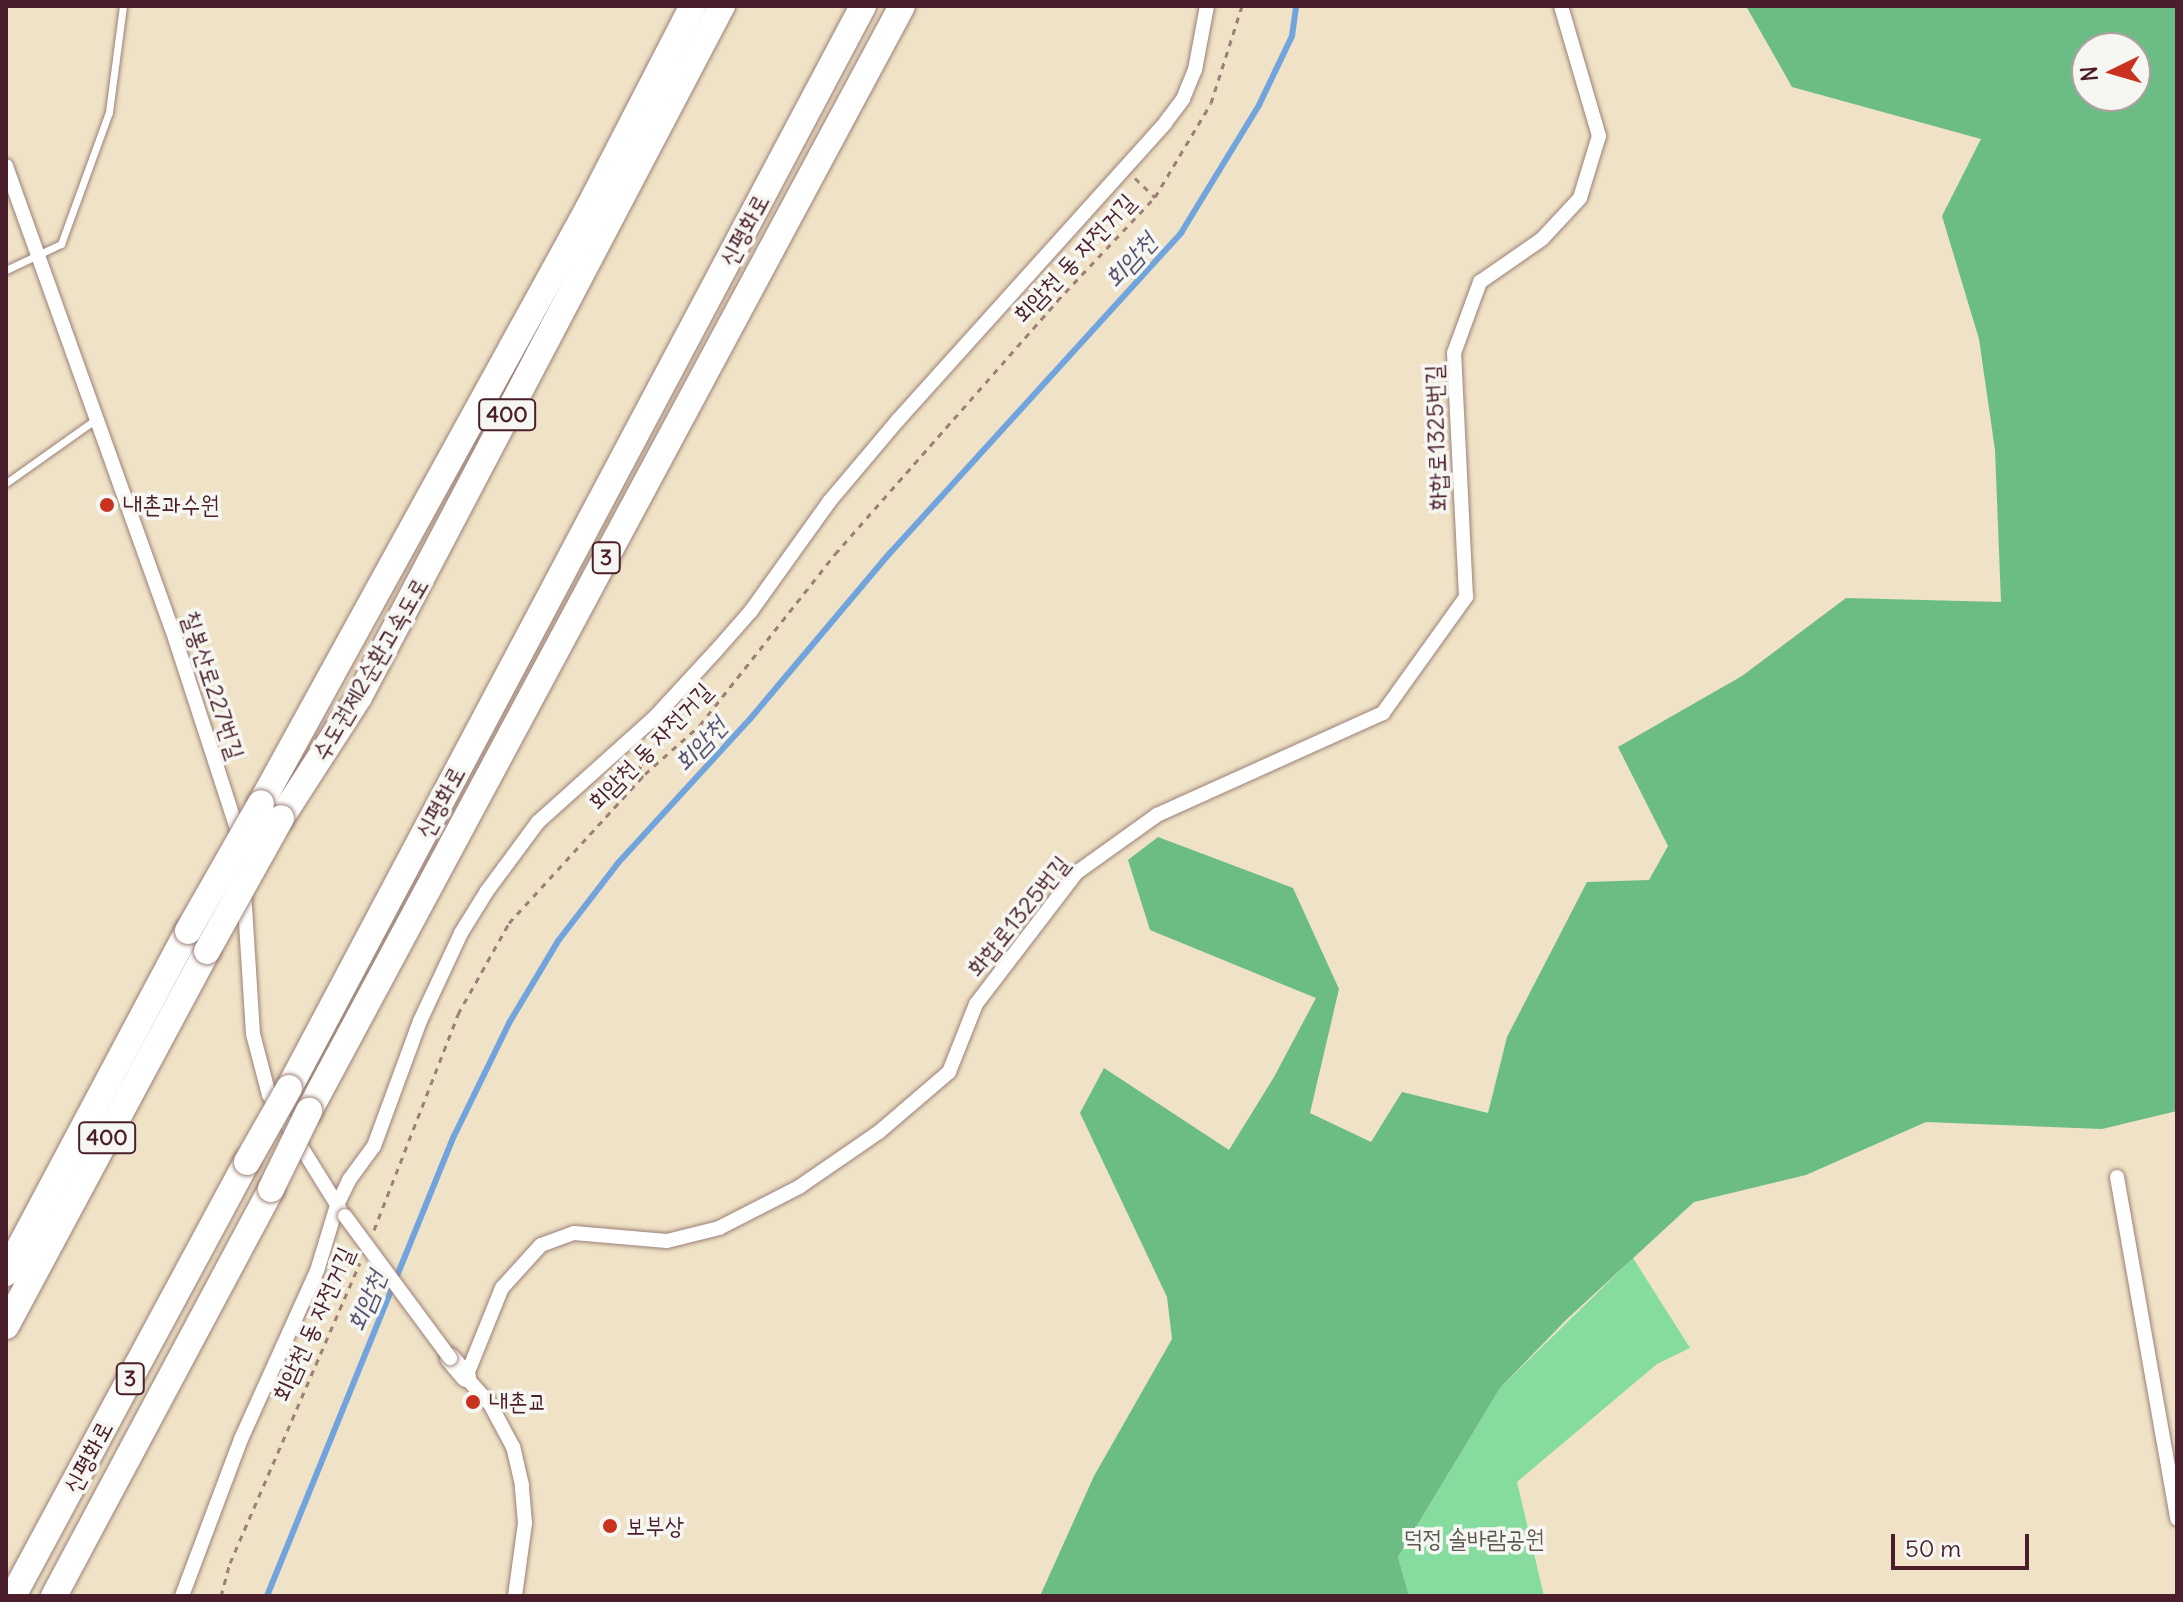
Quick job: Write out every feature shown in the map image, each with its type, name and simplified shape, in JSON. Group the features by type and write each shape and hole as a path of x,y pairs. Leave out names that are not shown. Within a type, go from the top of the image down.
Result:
{"highway":[{"name":"수도권제2순환고속도로","path":"6,1326 207,951 271,810 693,6"},
{"name":"수도권제2순환고속도로","path":"6,1273 188,931 271,810 359,697 722,6"},
{"name":"신평화로","path":"13,1596 289,1088 863,6"},
{"name":"신평화로","path":"54,1596 271,1189 309,1111 902,6"}],"street":[{"path":"182,1596 241,1439 317,1271 341,1211 349,1180 374,1146 420,1021 461,933 514,851 538,822 655,717 715,652 849,479 1183,99 1195,70 1207,6"},
{"name":"화합로1325번길","path":"466,1377 502,1288 541,1245 574,1233 667,1241 719,1228 799,1187 879,1132 949,1072 976,1004 1076,873 1157,815 1383,713 1466,597 1454,353 1480,282 1542,239 1580,198 1599,136 1561,6"},
{"name":"칠봉산로227번길","path":"6,166 172,629 240,837 253,1034 269,1095 341,1211 450,1358"},
{"path":"2117,1177 2177,1519"},
{"path":"450,1358 490,1404 513,1447 525,1523 515,1596"}],"lane":[{"path":"6,270 38,258 61,244 109,112 123,6"},
{"path":"6,483 96,419"}],"path":[{"name":"회암천 동 자전거길","path":"373,1233 458,1014 509,923 645,774 700,725 835,554 1057,301 1155,197 1211,103 1242,6"},
{"path":"1124,168 1155,197"},
{"name":"회암천 동 자전거길","path":"221,1596 230,1563 360,1262"}],"green space":[{"path":"1746,6 2177,6 2177,1111 2102,1129 1926,1122 1806,1175 1694,1202 1566,1320 1500,1388 1398,1557 1409,1596 1040,1596 1094,1476 1172,1339 1167,1297 1080,1113 1104,1068 1229,1150 1274,1077 1316,998 1150,930 1128,860 1158,837 1293,888 1339,989 1310,1113 1371,1142 1402,1092 1488,1113 1507,1037 1587,882 1649,880 1668,846 1618,747 1742,676 1846,598 2001,602 1995,450 1979,339 1942,216 1981,139 1792,87"},
{"name":"덕정 솔바람공원","path":"1633,1258 1690,1348 1657,1364 1517,1482 1544,1596 1409,1596 1398,1557 1500,1388"}],"waterway":[{"name":"회암천","path":"267,1596 454,1136 509,1023 558,941 618,863 750,719 890,553 1181,233 1259,105 1292,36 1296,6"}],"place":[{"name":"내촌과수원","path":"107,505"},
{"name":"내촌교","path":"473,1402"},
{"name":"보부상","path":"610,1526"}]}
